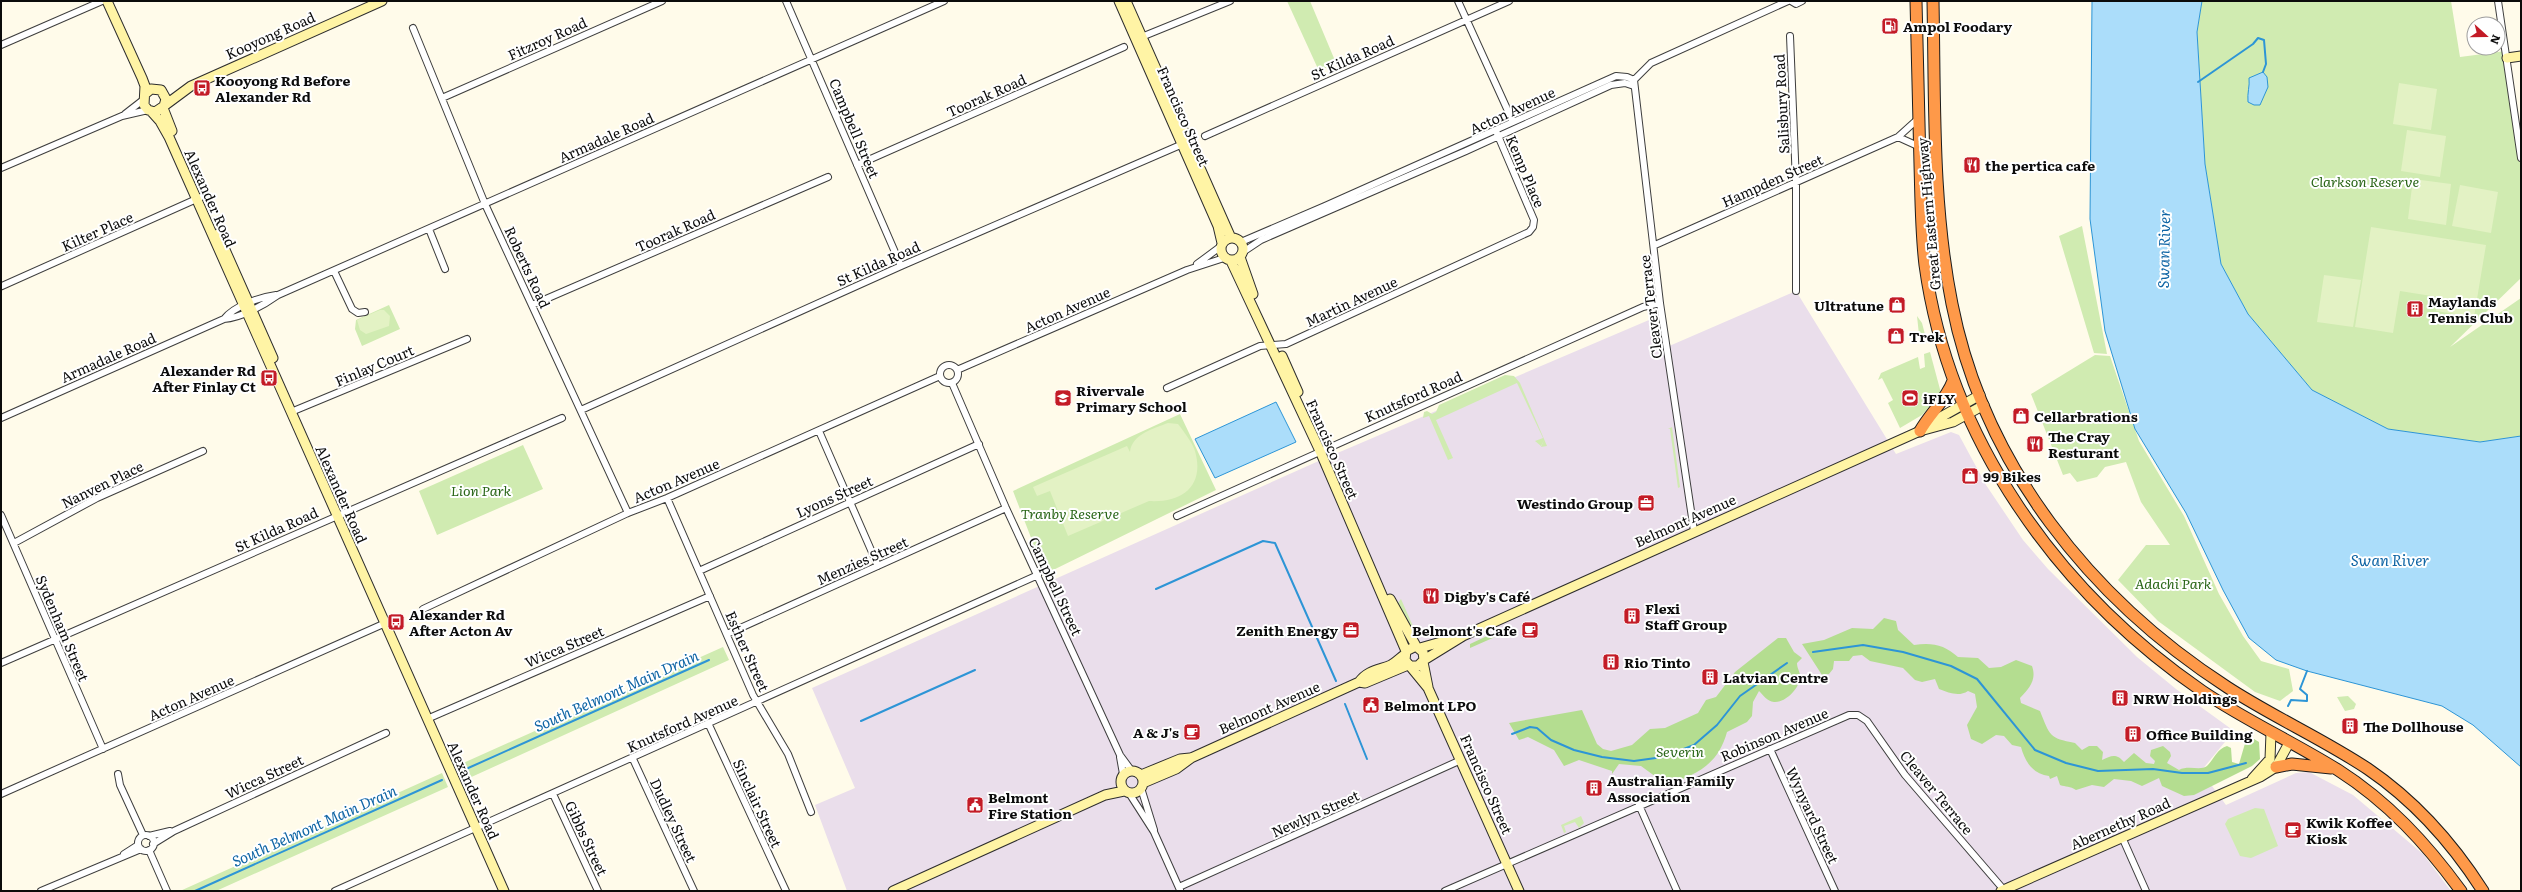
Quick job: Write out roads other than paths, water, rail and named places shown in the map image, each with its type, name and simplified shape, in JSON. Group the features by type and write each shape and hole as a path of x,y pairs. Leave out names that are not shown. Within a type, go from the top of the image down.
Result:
{"highway":[{"name":"Great Eastern Highway","path":"1916,1 1925,262 1934,314 1953,381 1965,410 1983,448 2016,504 2051,551 2104,612 2169,668 2225,706 2335,768 2369,792 2426,844 2461,891"},
{"name":"Great Eastern Highway","path":"1932,1 1936,139 1947,276 1959,332 1982,400 2004,450 2030,495 2066,545 2102,587 2169,648 2255,706 2352,759 2394,789 2437,830 2484,891"},
{"path":"1920,431 1928,417 1949,393 1953,381"},
{"path":"2255,706 2265,718 2283,730 2289,743"},
{"path":"2276,767 2292,764 2335,768"}],"main road":[{"path":"107,1 142,78 144,97"},
{"path":"112,1 148,80 166,100 164,107 150,111"},
{"name":"Kooyong Road","path":"164,107 191,86 382,1"},
{"name":"Francisco Street","path":"1119,1 1139,38"},
{"name":"Francisco Street","path":"1126,1 1139,38 1185,143 1218,226 1221,245 1227,259 1274,344"},
{"path":"2508,58 2521,56"},
{"name":"Kooyong Road","path":"144,97 159,91 191,86"},
{"name":"Alexander Road","path":"144,97 150,111 165,128 199,199 430,718 478,827 504,891"},
{"name":"Alexander Road","path":"164,107 199,199"},
{"name":"Francisco Street","path":"1185,143 1231,238"},
{"path":"1221,245 1231,238 1240,242"},
{"name":"Francisco Street","path":"1240,242 1251,288 1274,344 1392,604 1418,647 1423,661 1428,688"},
{"path":"1227,259 1242,254"},
{"name":"Belmont Avenue","path":"1127,792 1136,793 1142,782 1180,759 1190,758 1359,682 1365,682 1410,665 1418,666 1423,661 1461,637 1694,531 1920,431 1953,422 1965,410 1982,400"},
{"name":"Francisco Street","path":"1322,450 1410,665 1428,688 1519,891"},
{"name":"Belmont Avenue","path":"1359,682 1364,676 1376,669 1388,666 1405,653 1418,647 1461,637"},
{"name":"Abernethy Road","path":"2251,780 2270,759 2271,733"},
{"path":"2276,767 2289,743"},
{"name":"Abernethy Road","path":"2003,890 2251,780 2276,767"},
{"path":"1125,776 1142,782"},
{"path":"893,891 1105,795 1127,792 1125,776"},
{"path":"1105,795 1125,776"},
{"name":"Alexander Road","path":"478,827 510,891"}],"street":[{"path":"1,45 102,1"},
{"name":"Fitzroy Road","path":"442,98 662,1"},
{"name":"Campbell Street","path":"786,1 901,266"},
{"name":"Armadale Road","path":"1,418 224,319 231,318 267,296 278,295 334,271 944,1"},
{"path":"1139,38 1230,1"},
{"path":"1458,1 1513,122"},
{"name":"St Kilda Road","path":"1205,136 1509,1"},
{"path":"1634,83 1651,63 1790,1 1796,4 1802,1"},
{"path":"2498,1 2508,58 2521,158"},
{"name":"Roberts Road","path":"413,28 485,204 628,513"},
{"name":"Salisbury Road","path":"1790,36 1796,182 1796,291"},
{"name":"Toorak Road","path":"857,165 1124,47"},
{"name":"Acton Avenue","path":"1242,254 1261,240 1497,134 1513,122 1616,76 1627,77 1634,83"},
{"name":"Acton Avenue","path":"1240,242 1611,85 1634,83"},
{"name":"Cleaver Terrace","path":"1634,83 1655,245 1660,303 1694,531"},
{"path":"122,116 144,97"},
{"path":"1,168 122,116 150,111"},
{"name":"Hampden Street","path":"1655,245 1898,137 1919,118"},
{"name":"Kemp Place","path":"1497,134 1534,220"},
{"path":"1898,137 1920,147"},
{"name":"St Kilda Road","path":"581,410 901,266 1185,143"},
{"name":"Toorak Road","path":"532,305 828,177"},
{"name":"Kilter Place","path":"2,286 199,199"},
{"name":"Martin Avenue","path":"1167,388 1260,346 1286,344 1529,232 1533,227 1534,220"},
{"path":"429,229 445,269"},
{"name":"Acton Avenue","path":"1187,270 1221,245"},
{"name":"Acton Avenue","path":"957,370 1187,270 1227,259"},
{"path":"334,271 352,309 358,313 365,312"},
{"name":"Knutsford Road","path":"1177,516 1643,307 1660,303"},
{"name":"Finlay Court","path":"293,411 467,339"},
{"path":"950,365 957,370 956,379 952,383 948,384 940,376 945,366 950,365"},
{"name":"Acton Avenue","path":"423,609 628,513 667,498 940,376"},
{"name":"Campbell Street","path":"952,383 1006,508 1120,756 1125,776"},
{"name":"St Kilda Road","path":"1,663 339,514 562,418"},
{"path":"819,431 878,566"},
{"name":"Lyons Street","path":"699,571 979,444"},
{"name":"Nanven Place","path":"14,544 97,498 203,451"},
{"name":"Esther Street","path":"667,498 757,703 788,754 811,812"},
{"name":"Menzies Street","path":"727,634 1006,508"},
{"name":"Sydenham Street","path":"1,515 54,640 103,749"},
{"name":"Knutsford Avenue","path":"336,891 709,725 1038,575"},
{"name":"Wicca Street","path":"430,718 710,596"},
{"name":"Acton Avenue","path":"1,794 387,622"},
{"name":"Cleaver Terrace","path":"1849,715 1858,715 1867,721 1905,775 2003,890"},
{"name":"Robinson Avenue","path":"1445,891 1639,805 1849,715"},
{"name":"Sinclair Street","path":"709,725 786,891"},
{"name":"Wicca Street","path":"153,844 174,831 386,733"},
{"name":"Wynyard Street","path":"1770,749 1835,891"},
{"name":"Dudley Street","path":"633,758 694,891"},
{"name":"Newlyn Street","path":"1180,889 1461,760"},
{"path":"118,774 120,785 146,835 153,844 149,850"},
{"path":"1142,782 1154,832"},
{"path":"1127,792 1154,832 1180,889"},
{"name":"Gibbs Street","path":"553,794 598,891"},
{"path":"1639,805 1677,891"},
{"name":"Wicca Street","path":"146,835 174,831"},
{"path":"140,847 139,838 146,835"},
{"path":"2122,837 2146,891"},
{"path":"41,891 140,847 149,850 167,891"}],"water":[{"name":"Swan River","path":"2092,1 2202,1 2197,32 2205,164 2221,264 2248,314 2312,390 2388,429 2480,442 2521,436 2521,767 2473,725 2442,706 2307,671 2276,660 2249,638 2223,590 2186,513 2135,429 2105,331 2090,219"},
{"path":"2263,72 2267,77 2268,87 2260,105 2254,105 2248,102 2249,78"},
{"path":"1276,402 1296,442 1215,478 1195,439"}],"waterway":[{"path":"2198,82 2253,44 2258,38 2264,40 2266,64 2263,72"},
{"name":"South Belmont Main Drain","path":"1156,589 1263,541 1275,543 1336,681"},
{"name":"South Belmont Main Drain","path":"1813,652 1863,645 1903,652 1951,666 1977,679 2035,750 2066,763 2098,771 2153,769 2182,773 2208,773 2246,763"},
{"name":"South Belmont Main Drain","path":"466,769 709,660"},
{"name":"South Belmont Main Drain","path":"1512,734 1530,727 1537,728 1551,740 1574,750 1602,757 1634,761 1663,757 1694,745 1717,725 1740,696 1787,663"},
{"name":"South Belmont Main Drain","path":"861,721 975,670"},
{"name":"South Belmont Main Drain","path":"2288,706 2291,700 2307,701 2307,695 2300,689 2307,671"},
{"path":"1345,704 1367,759"},
{"name":"South Belmont Main Drain","path":"195,891 442,780"}],"place":[{"name":"Ampol Foodary","path":"1890,26"},
{"name":"Kooyong Rd Before Alexander Rd","path":"202,88"},
{"name":"the pertica cafe","path":"1972,165"},
{"name":"Ultratune","path":"1897,305"},
{"name":"Maylands Tennis Club","path":"2415,309"},
{"name":"Trek","path":"1896,336"},
{"name":"Alexander Rd After Finlay Ct","path":"269,378"},
{"name":"Rivervale Primary School","path":"1063,398"},
{"name":"iFLY","path":"1910,398"},
{"name":"Cellarbrations","path":"2021,416"},
{"name":"The Cray Resturant","path":"2035,444"},
{"name":"99 Bikes","path":"1970,476"},
{"name":"Westindo Group","path":"1646,503"},
{"name":"Digby's Café","path":"1431,596"},
{"name":"Flexi Staff Group","path":"1632,616"},
{"name":"Alexander Rd After Acton Av","path":"396,622"},
{"name":"Zenith Energy","path":"1351,630"},
{"name":"Belmont's Cafe","path":"1530,630"},
{"name":"Rio Tinto","path":"1611,662"},
{"name":"Latvian Centre","path":"1710,677"},
{"name":"NRW Holdings","path":"2120,698"},
{"name":"Belmont LPO","path":"1371,705"},
{"name":"The Dollhouse","path":"2350,726"},
{"name":"A & J's","path":"1192,732"},
{"name":"Office Building","path":"2133,734"},
{"name":"Australian Family Association","path":"1594,788"},
{"name":"Belmont Fire Station","path":"975,805"},
{"name":"Kwik Koffee Kiosk","path":"2293,830"}],"park label":[{"name":"Clarkson Reserve","path":"2365,181"},
{"name":"Lion Park","path":"481,490"},
{"name":"Tranby Reserve","path":"1070,513"},
{"name":"Adachi Park","path":"2173,583"},
{"name":"Severin","path":"1680,751"}]}
